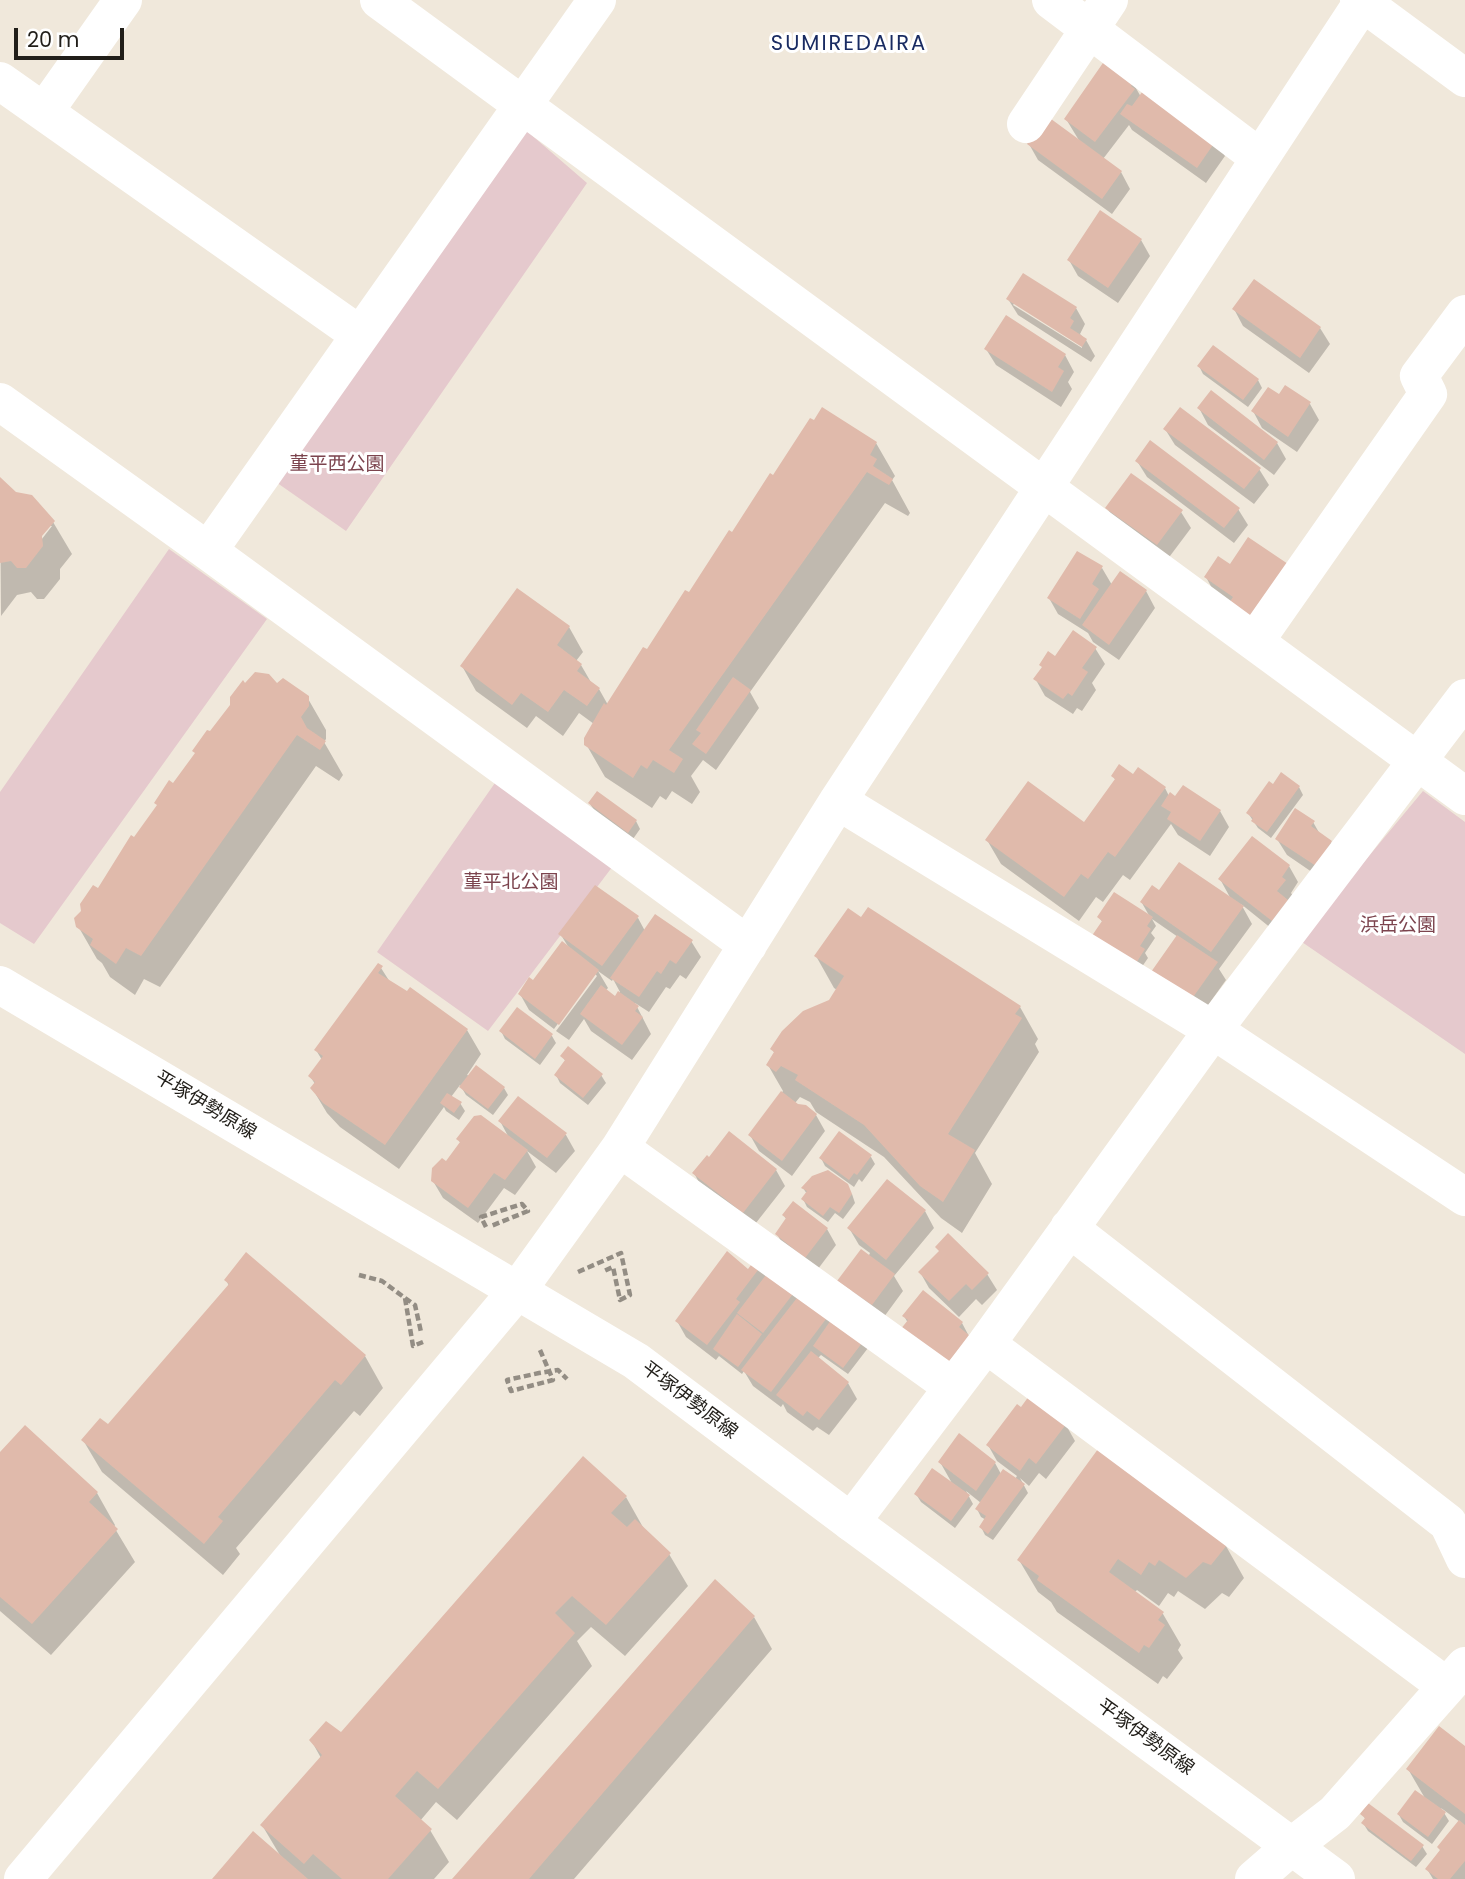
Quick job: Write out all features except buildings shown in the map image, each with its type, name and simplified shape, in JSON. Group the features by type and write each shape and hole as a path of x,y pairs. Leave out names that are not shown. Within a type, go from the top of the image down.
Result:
{"street":[{"path":"44,112 123,0"},
{"path":"379,0 1465,796"},
{"path":"208,551 597,0"},
{"path":"1051,0 1099,14 1260,158"},
{"path":"23,1879 517,1291 620,1148 838,801 1362,1 1465,78"},
{"path":"1026,124 1099,14"},
{"path":"0,81 360,335"},
{"path":"1255,642 1428,394 1419,376 1465,314"},
{"path":"0,402 748,945"},
{"path":"851,1522 986,1344 1213,1030 1465,698"},
{"path":"838,801 1213,1030 1465,1197"},
{"name":"平塚伊勢原線","path":"0,985 636,1361 1336,1879"},
{"path":"620,1148 953,1387"},
{"path":"1069,1228 1448,1523 1465,1559"},
{"path":"986,1344 1454,1690 1335,1813 1254,1879"}],"path":[{"path":"481,1217 522,1204 528,1211 491,1226"},
{"path":"602,1272 613,1267 620,1300 630,1295 621,1253"},
{"path":"359,1275 382,1281 415,1304 421,1332"},
{"path":"405,1298 414,1346"},
{"path":"553,1380 511,1391 508,1380 558,1370 567,1379"}],"green space":[{"name":"菫平西公園","path":"521,126 587,183 346,531 273,480"},
{"path":"169,549 267,619 34,944 0,923 0,792"},
{"name":"菫平北公園","path":"497,780 616,862 488,1031 377,952"},
{"name":"浜岳公園","path":"1423,791 1465,822 1465,1054 1299,940"}],"district":[{"name":"SUMIREDAIRA","path":"849,45"}]}
